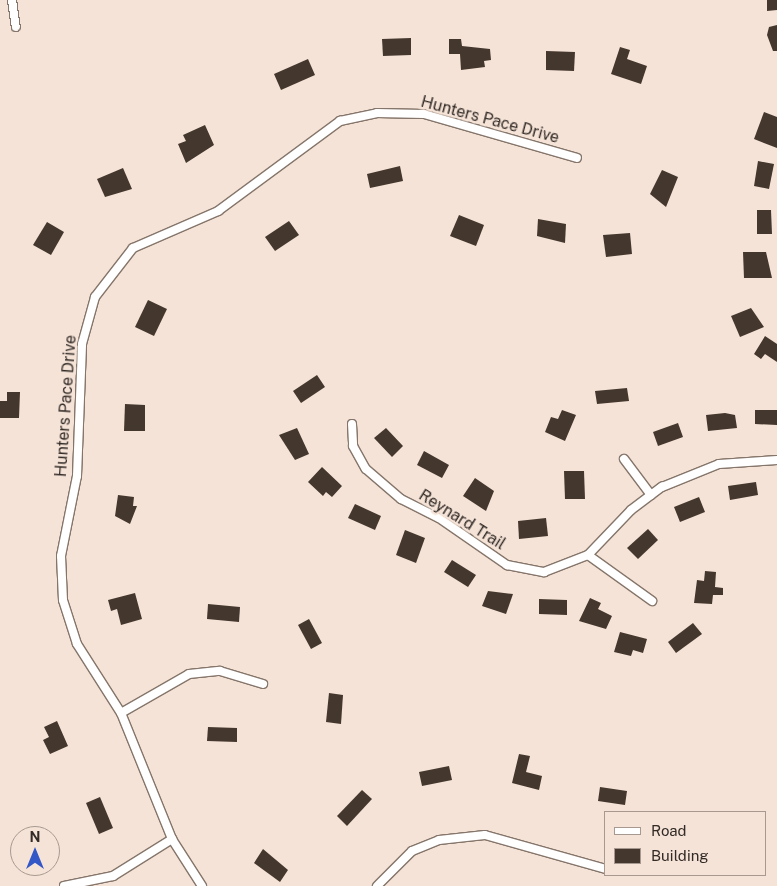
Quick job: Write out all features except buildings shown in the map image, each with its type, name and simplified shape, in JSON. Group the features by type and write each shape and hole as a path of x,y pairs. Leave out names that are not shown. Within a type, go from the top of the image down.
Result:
{"street":[{"path":"12,0 16,27"},
{"name":"Hunters Pace Drive","path":"202,886 172,838 121,712 77,644 63,600 61,556 77,476 86,322 95,297 132,248 218,211 256,187 340,120 377,113 424,114 577,158"},
{"name":"Reynard Trail","path":"352,424 353,446 366,469 401,499 439,518 507,565 544,572 588,555 651,495 719,464 777,460"},
{"path":"624,459 651,495"},
{"path":"588,555 652,601"},
{"path":"121,712 197,673 220,671 263,684"},
{"path":"377,886 412,851 439,840 486,835 604,868"},
{"path":"64,886 113,876 172,838"}]}
